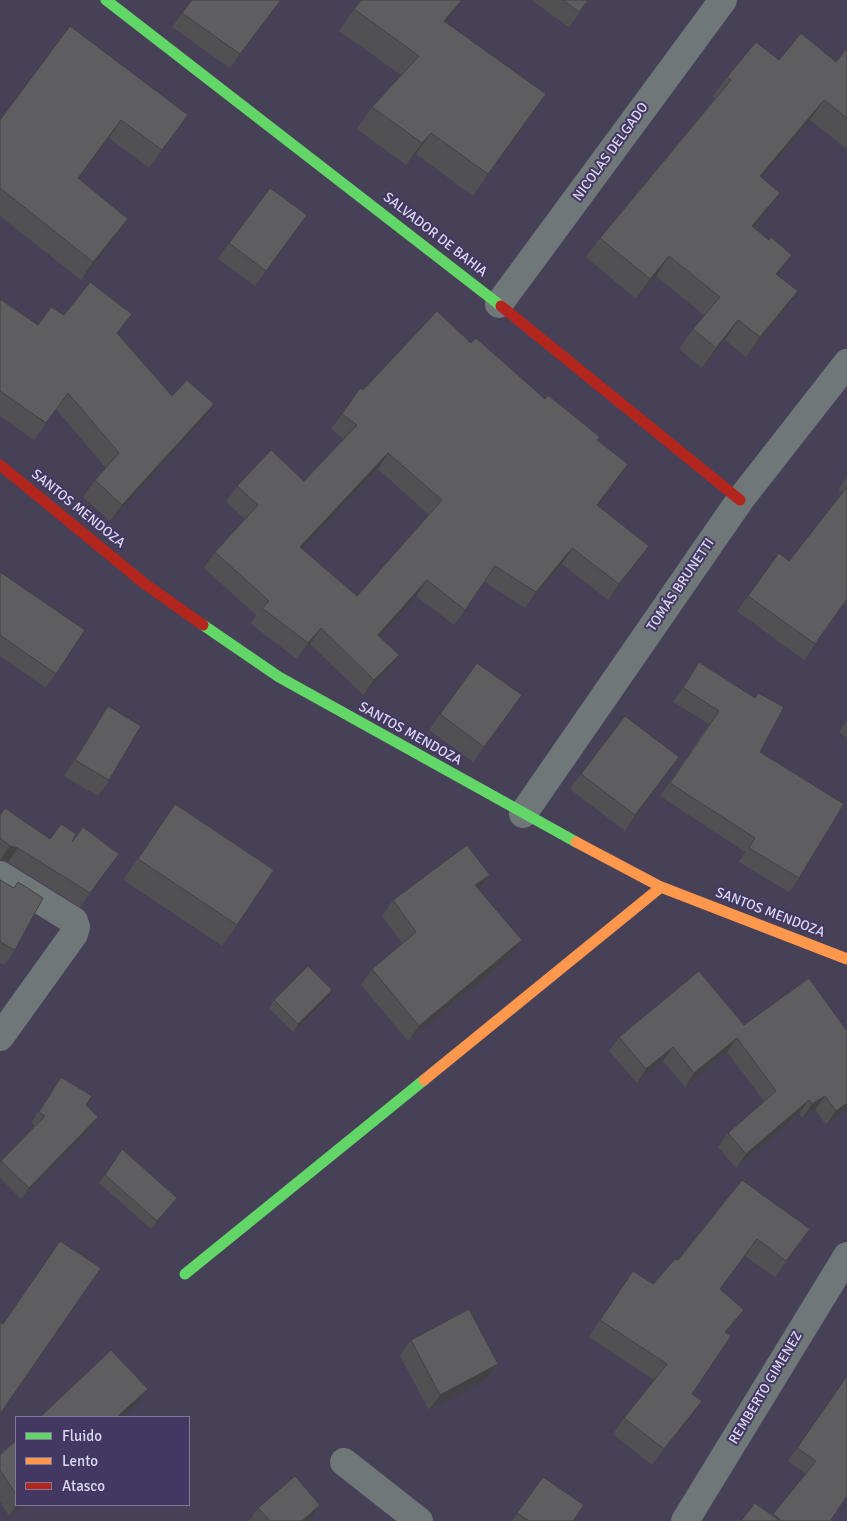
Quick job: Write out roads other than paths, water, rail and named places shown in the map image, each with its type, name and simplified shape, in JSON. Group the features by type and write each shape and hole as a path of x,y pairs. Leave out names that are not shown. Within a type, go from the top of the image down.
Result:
{"street":[{"name":"SALVADOR DE BAHIA","path":"106,0 499,304 740,500"},
{"name":"NICOLAS DELGADO","path":"499,304 723,0"},
{"name":"TOMÁS BRUNETTI","path":"523,814 740,500 847,363"},
{"name":"SANTOS MENDOZA","path":"0,465 145,584 279,677 523,814 661,887 847,959"},
{"path":"0,875 74,921 76,927 74,934 0,1037"},
{"path":"185,1274 661,887"},
{"name":"REMBERTO GIMENEZ","path":"685,1521 847,1256"},
{"path":"344,1462 419,1521"}]}
